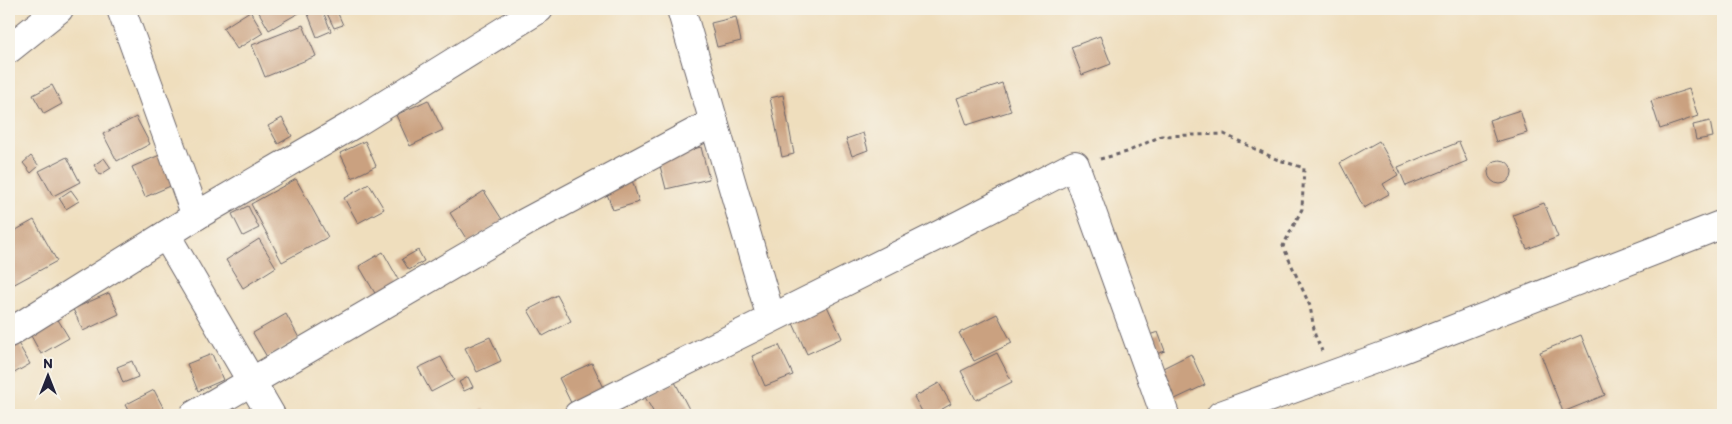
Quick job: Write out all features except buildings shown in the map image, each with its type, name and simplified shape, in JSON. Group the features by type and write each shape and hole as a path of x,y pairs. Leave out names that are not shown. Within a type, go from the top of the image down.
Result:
{"street":[{"path":"9,49 59,9"},
{"path":"121,9 196,216"},
{"path":"9,333 196,216 354,124 539,9"},
{"path":"681,9 771,318"},
{"path":"194,415 251,384 526,222 714,122"},
{"path":"578,415 1076,165 1164,415"},
{"path":"1221,415 1333,375 1723,224"},
{"path":"166,235 251,384 271,415"}],"path":[{"path":"1076,165 1127,152 1161,136 1224,134 1276,159 1304,168 1302,209 1283,246 1310,306 1315,335 1333,375"}]}
